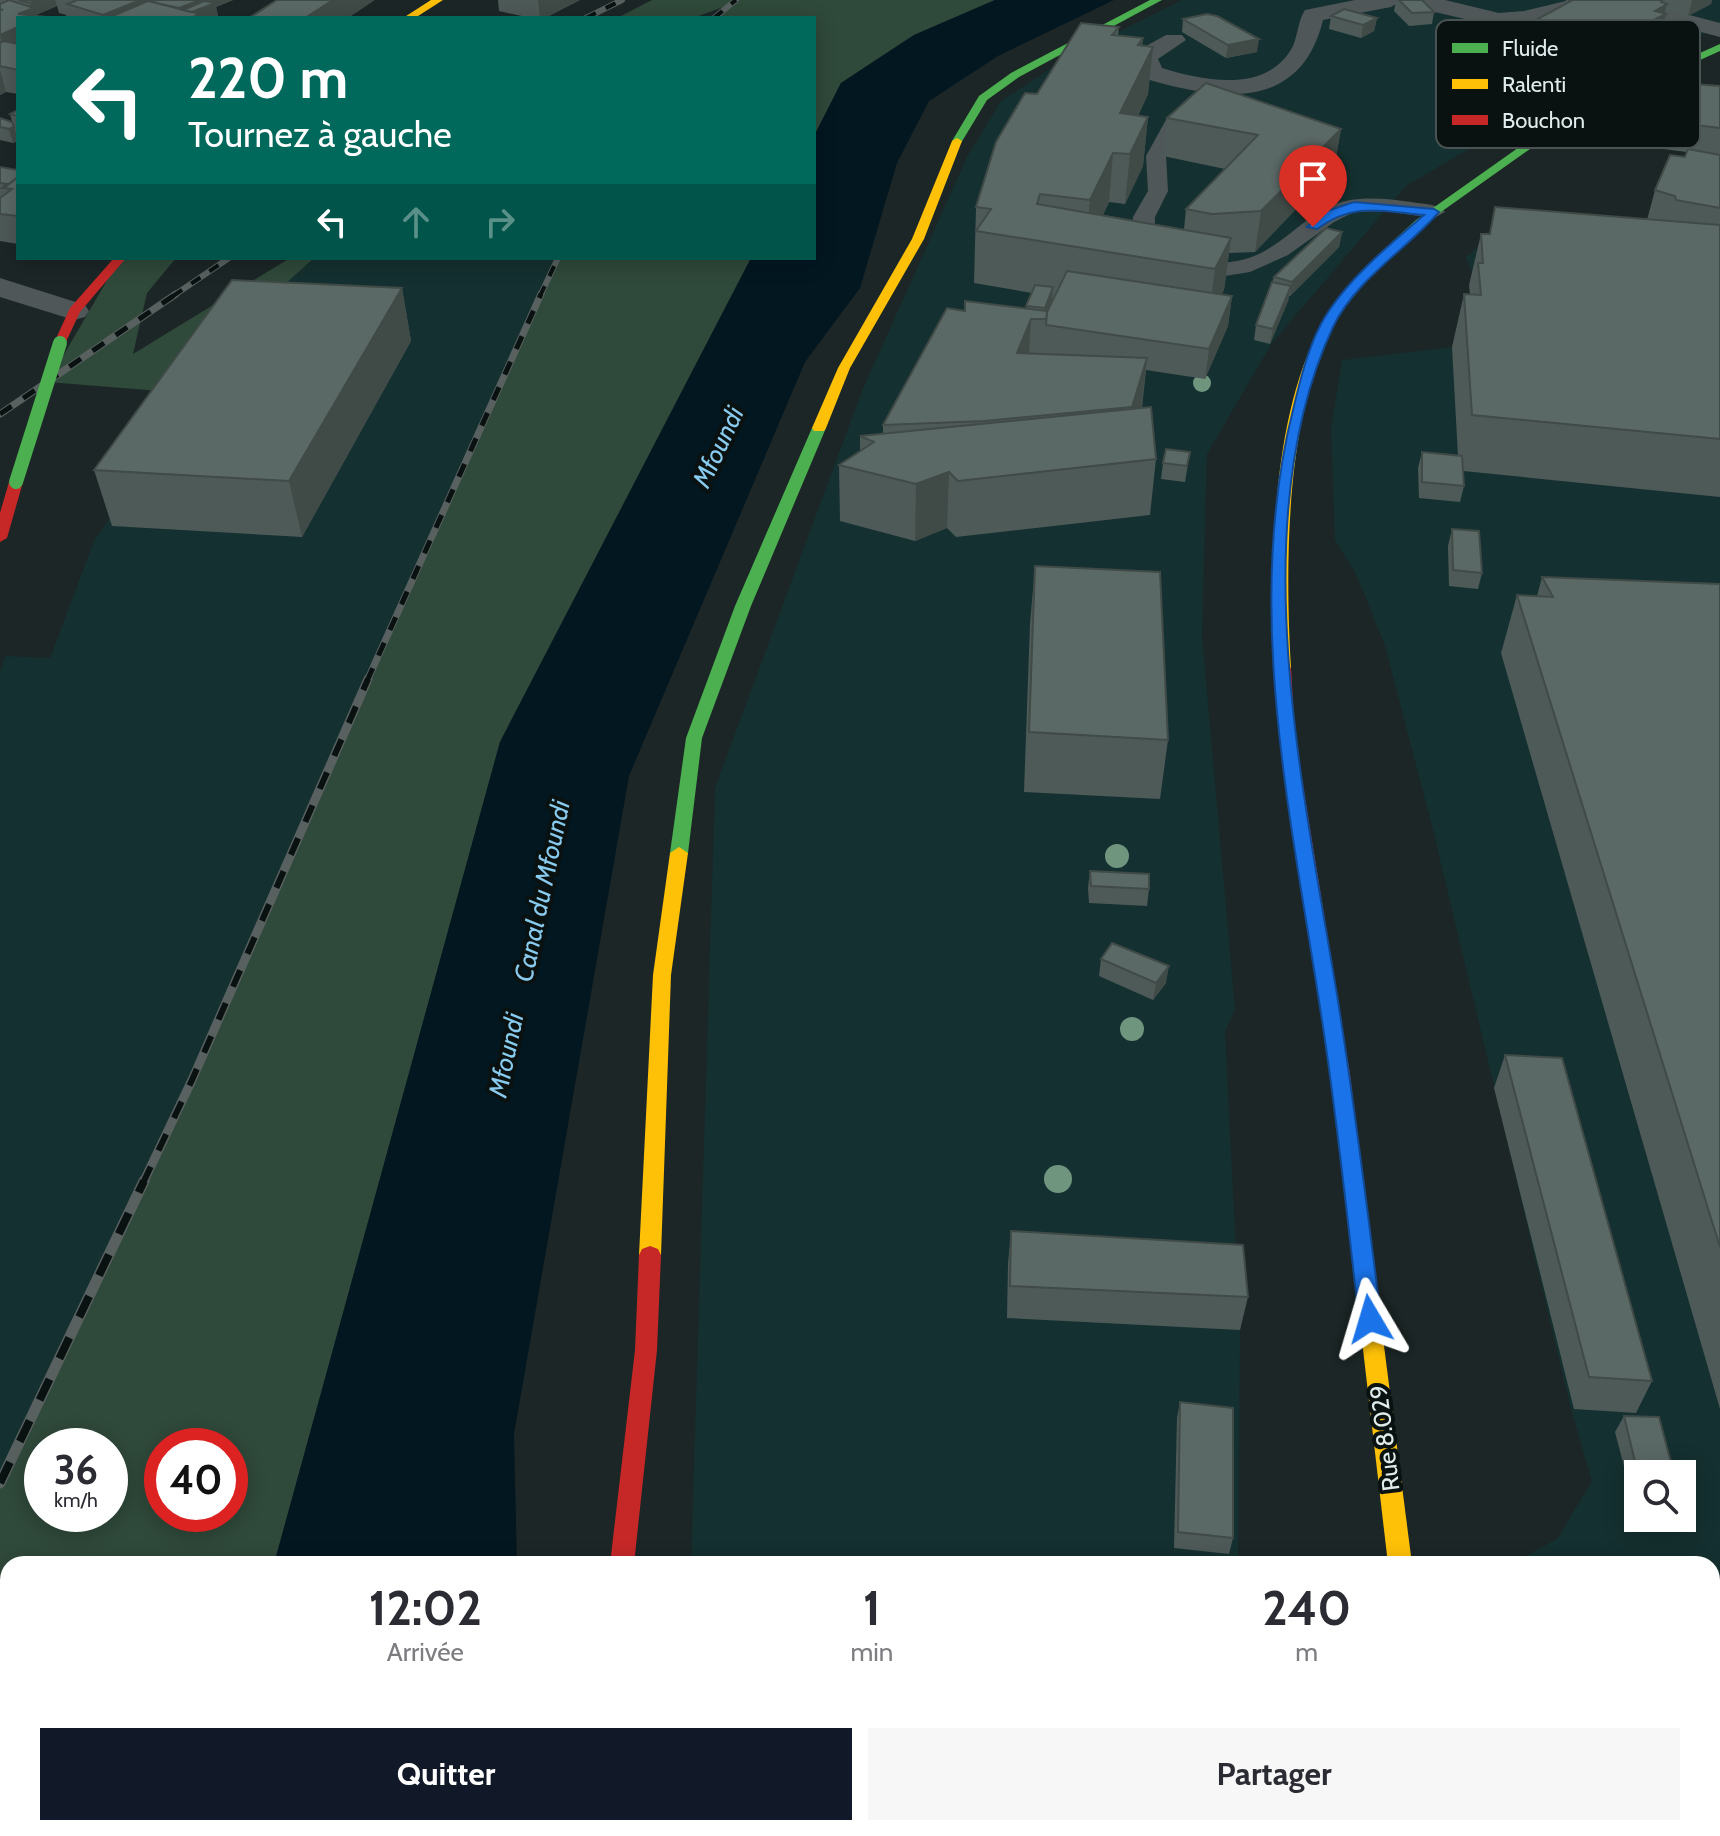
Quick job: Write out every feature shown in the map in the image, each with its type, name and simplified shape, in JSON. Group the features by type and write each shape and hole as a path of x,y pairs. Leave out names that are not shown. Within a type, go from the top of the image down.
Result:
{"main road":[{"path":"411,16 438,0"},
{"path":"623,1556 646,1350 662,975 694,738 743,606 844,368 918,239 962,128 983,98 1015,75 1157,0"},
{"name":"Rue 8.029","path":"1700,56 1720,47"},
{"name":"Rue 8.029","path":"1399,1556 1340,1074 1287,736 1278,591 1281,509 1291,444 1308,374 1328,323 1373,266 1434,212 1525,148"},
{"path":"0,538 60,343 74,311 118,260"}],"street":[{"path":"1174,40 1145,56 1152,73 1223,90 1251,88 1284,71 1304,50 1313,15 1391,0"},
{"path":"1413,0 1496,20 1529,19 1559,8 1597,0"},
{"path":"1604,0 1681,20"},
{"path":"1700,25 1720,30"},
{"path":"0,287 74,311"}],"lane":[{"path":"1174,122 1156,156 1158,191 1144,217 1143,247 1177,262 1222,272 1245,268 1283,250 1331,213 1354,206 1434,212"}],"shaded area":[{"path":"1182,0 1720,0 1720,28 1700,36 1700,20 1436,20 1436,148 1471,148 1406,186 1272,343 1207,454 1202,635 1235,1009 1225,1032 1240,1330 1238,1556 691,1556 715,788 862,391 967,157 1001,101 1068,57"},
{"path":"1516,215 1720,252 1720,1556 1526,1556 1557,1539 1592,1481 1571,1409 1432,826 1385,646 1357,576 1335,540 1331,429 1342,360 1452,347 1468,348 1471,315 1469,285 1477,285 1466,257"},
{"path":"312,260 557,260 440,514 192,1080 0,1483 0,672 5,656 50,658 94,541 196,394 272,296"}],"green space":[{"path":"652,0 995,0 914,35 841,83 816,132 816,16 716,16 729,5 699,16 621,16"},
{"path":"119,260 174,260 147,293 133,354 287,260 312,260 272,296 196,394 48,382"},
{"path":"557,260 750,260 500,742 276,1556 0,1556 0,1483 24,1433 24,1532 128,1532 128,1428 26,1428 192,1080 440,514"}],"water":[{"path":"995,0 1114,0 998,56 929,101 897,163 860,288 805,362 629,776 514,1434 517,1556 276,1556 500,742 750,260 816,260 816,132 841,83 914,35"}],"building":[{"path":"9,0 34,8 18,14 37,16 16,16 16,28 0,35 0,10 3,10 0,4"},
{"path":"74,0 140,0 103,15 67,4"},
{"path":"154,0 200,0 179,8 155,3"},
{"path":"277,0 333,0 308,16 252,16"},
{"path":"1399,0 1422,0 1434,12 1412,13"},
{"path":"1568,0 1662,0 1667,4 1655,11 1666,14 1654,20 1536,20 1571,1"},
{"path":"148,1 200,14 195,16 113,16"},
{"path":"204,1 215,3 192,12 183,10"},
{"path":"1344,9 1377,18 1363,25 1331,16"},
{"path":"1207,14 1217,16 1259,39 1228,45 1183,19"},
{"path":"1081,23 1119,27 1112,35 1143,38 1138,45 1153,47 1120,113 1148,117 1130,154 1113,153 1090,200 1040,194 1037,204 1231,238 1215,269 976,231 991,209 976,207 996,142 1025,93 1037,94"},
{"path":"0,43 16,44 16,70 0,66"},
{"path":"1206,83 1341,129 1313,157 1329,162 1322,169 1306,166 1261,211 1212,214 1186,209 1258,135 1167,118"},
{"path":"1700,85 1720,86 1720,128 1700,126"},
{"path":"0,118 12,122 14,127 0,127"},
{"path":"1688,149 1720,155 1720,208 1676,200 1675,196 1655,190 1670,155 1685,157"},
{"path":"0,167 16,170 16,179 4,188 7,184 0,183"},
{"path":"16,179 16,216 0,214 0,198 12,189 4,188"},
{"path":"1495,207 1720,225 1720,439 1472,415 1464,294 1481,295 1478,263 1483,263 1481,234 1490,234"},
{"path":"1326,228 1342,232 1292,282 1274,277"},
{"path":"1067,271 1232,296 1209,349 1046,325 1047,312"},
{"path":"232,280 402,288 289,481 94,470"},
{"path":"1272,282 1291,286 1273,329 1256,325"},
{"path":"1035,285 1053,287 1045,308 1026,306"},
{"path":"965,301 1047,311 1046,319 1031,319 1017,353 1147,358 1132,407 985,421 883,425 947,308 965,311"},
{"path":"1151,407 1156,459 958,481 949,472 916,484 839,465 874,442 860,436"},
{"path":"1166,449 1190,452 1187,466 1163,463"},
{"path":"1422,452 1462,456 1464,486 1422,482"},
{"path":"1452,529 1479,531 1482,573 1453,570"},
{"path":"1035,566 1160,572 1168,740 1029,732"},
{"path":"1542,577 1720,584 1720,1247 1517,595 1553,597"},
{"path":"1090,871 1149,874 1149,889 1091,886"},
{"path":"1112,943 1169,966 1156,983 1101,959"},
{"path":"1505,1055 1562,1058 1652,1381 1589,1377"},
{"path":"1011,1231 1243,1245 1248,1297 1010,1286"},
{"path":"1180,1402 1233,1408 1233,1538 1178,1532"},
{"path":"1624,1416 1659,1417 1670,1460 1635,1460"}],"railway":[{"path":"590,16 622,0"},
{"path":"716,16 736,0"},
{"path":"173,296 226,260"},
{"path":"540,296 557,260"},
{"path":"0,414 176,294"},
{"path":"367,681 541,294"},
{"path":"143,1183 192,1080 368,679"},
{"path":"0,1483 144,1181"}],"traffic: fast":[{"path":"957,141 983,98 1015,75 1157,0"},
{"path":"1700,56 1720,47"},
{"path":"1386,253 1420,222 1525,148"},
{"path":"16,482 60,343"},
{"path":"679,853 694,738 743,606 819,428"}],"traffic: slow":[{"path":"411,16 438,0"},
{"path":"819,428 844,368 918,239 957,141"},
{"path":"1283,668 1281,536 1288,471 1300,406 1315,354 1333,315 1386,253"},
{"path":"650,1255 662,975 679,853"},
{"path":"1359,1229 1399,1556"}],"traffic: jam":[{"path":"60,343 74,311 118,260"},
{"path":"0,538 16,482"},
{"path":"1283,668 1287,736 1340,1074 1359,1229"},
{"path":"623,1556 646,1350 650,1255"}],"route":[{"path":"1313,227 1331,213 1354,206 1373,205 1434,212 1373,266 1328,323 1308,374 1291,444 1281,509 1278,591 1287,736 1340,1074 1370,1319"}],"water label":[{"name":"Mfoundi","path":"718,447"},
{"name":"Canal du Mfoundi","path":"542,891"},
{"name":"Mfoundi","path":"506,1055"}]}
